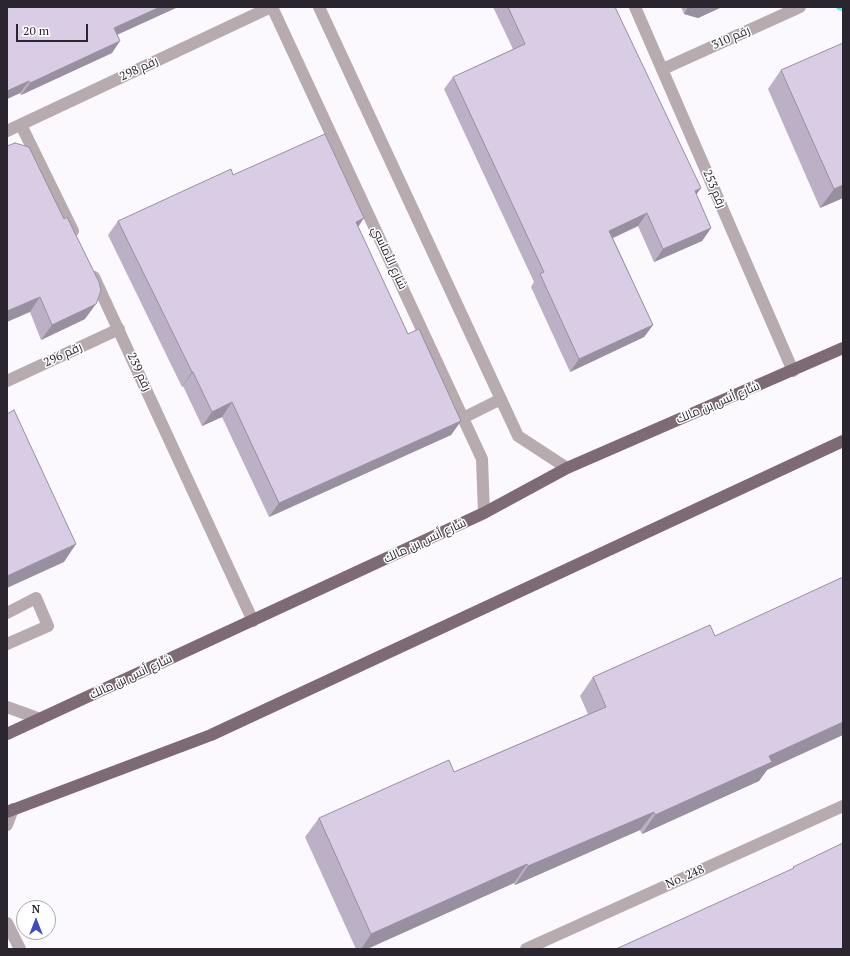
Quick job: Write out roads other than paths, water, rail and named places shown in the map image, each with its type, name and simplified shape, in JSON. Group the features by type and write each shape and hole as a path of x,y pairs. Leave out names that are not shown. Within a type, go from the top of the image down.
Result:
{"main road":[{"name":"شارع أنس بن مالك","path":"7,734 254,621 484,513 567,468 843,348"},
{"path":"10,811 212,735 843,441"}],"street":[{"name":"رقم 298","path":"7,131 271,7"},
{"name":"شارع الأماسي","path":"271,7 482,459 484,513"},
{"path":"319,7 518,436 567,468"},
{"name":"رقم 253","path":"635,7 793,371"},
{"name":"رقم 310","path":"663,69 800,7"},
{"path":"21,125 79,244"},
{"name":"رقم 239","path":"89,266 120,329 254,621"},
{"name":"رقم 296","path":"7,381 120,329"},
{"path":"464,418 501,399"},
{"path":"7,613 36,598 48,626 7,644"},
{"path":"7,707 40,719"},
{"name":"No. 248","path":"526,949 843,806"},
{"path":"7,825 10,811"},
{"path":"7,923 20,949"},
{"path":"7,938 16,949"}]}
